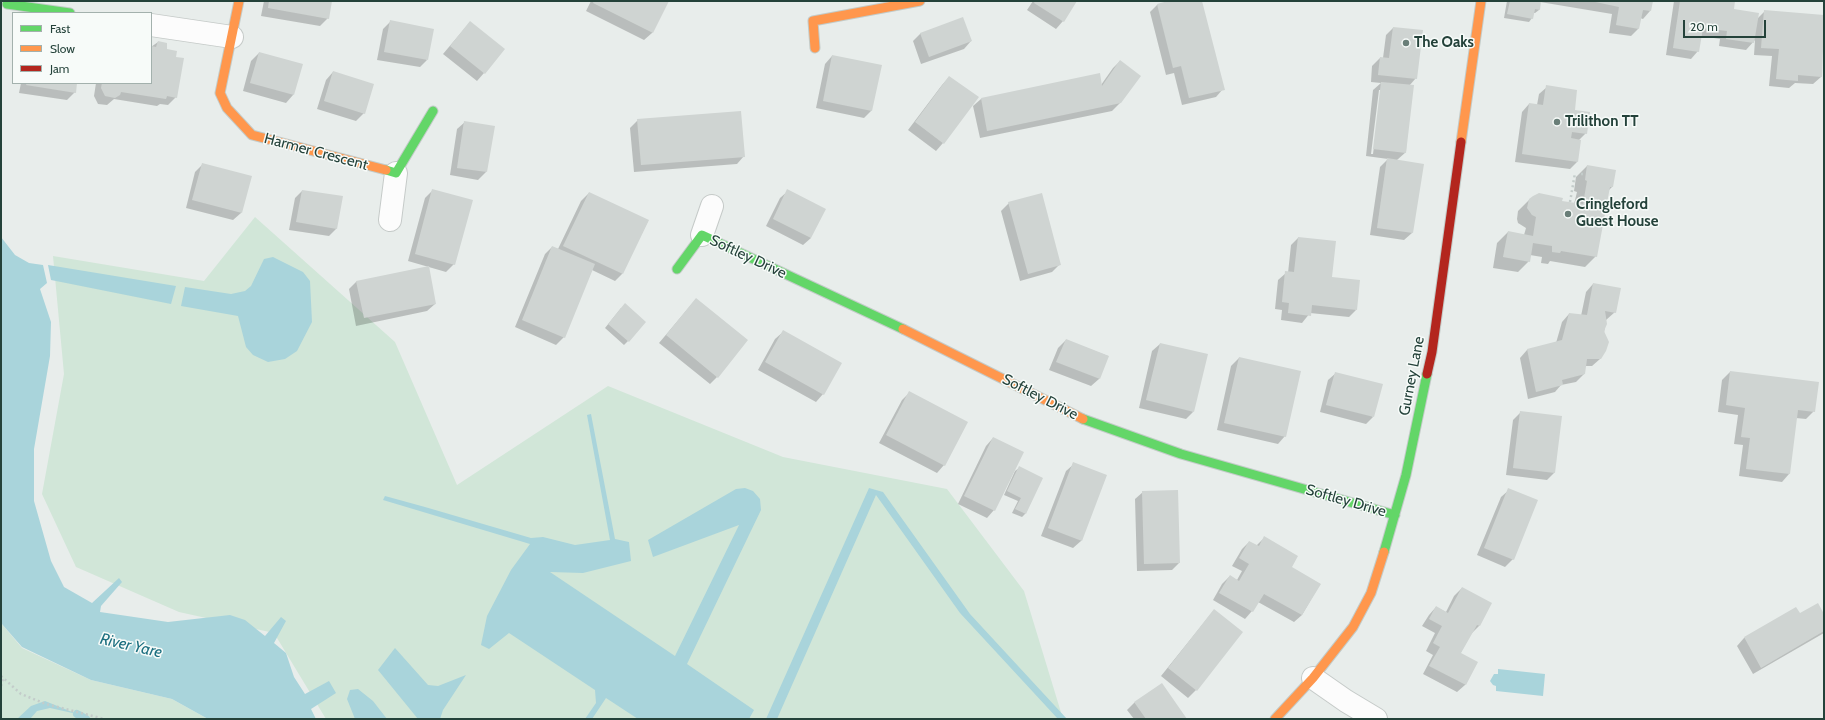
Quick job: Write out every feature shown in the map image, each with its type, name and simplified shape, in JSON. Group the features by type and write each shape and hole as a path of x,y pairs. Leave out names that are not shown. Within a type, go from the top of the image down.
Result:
{"street":[{"name":"Harmer Crescent","path":"239,1 220,93 227,108 252,135 396,173"},
{"path":"815,48 813,21 920,1"},
{"name":"Gurney Lane","path":"1275,719 1314,678 1353,627 1371,593 1395,514 1406,475 1432,352 1481,1"},
{"path":"7,4 63,12"},
{"path":"152,25 232,37"},
{"path":"390,220 396,173 433,111"},
{"name":"Softley Drive","path":"677,269 702,235 712,206"},
{"name":"Softley Drive","path":"702,235 926,340 1083,419 1181,454 1395,514"},
{"path":"1314,678 1346,701 1376,719"}],"path":[{"path":"1570,202 1574,173"},
{"path":"1581,174 1586,174"},
{"path":"1,686 2,678"},
{"path":"2,678 21,694 46,704 104,719"}],"green space":[{"path":"255,217 395,342 457,485 608,386 783,457 947,489 1024,591 1063,719 326,719 274,633 179,612 76,567 42,494 64,374 53,256 204,281"},
{"path":"1,623 22,648 91,680 172,699 208,719 1,719"}],"water":[{"name":"River Yare","path":"1,237 15,255 29,263 43,265 47,283 40,289 51,322 50,356 34,449 34,501 51,561 64,587 92,603 119,578 122,582 101,606 100,612 168,622 230,615 245,620 265,636 281,617 286,621 274,643 286,653 294,677 305,694 329,681 336,693 311,709 316,719 208,719 172,699 91,680 22,647 1,623"},
{"path":"273,257 303,272 310,281 312,322 297,351 285,359 268,362 253,355 246,347 238,316 181,306 185,287 231,294 245,291 251,286 264,259"},
{"path":"48,265 176,286 171,304 51,280"},
{"path":"591,414 615,539 629,542 631,561 583,573 550,572 675,656 739,525 653,557 648,540 736,489 745,488 753,491 760,499 761,510 687,664 754,710 749,719 638,719 606,698 592,719 585,719 596,703 595,690 509,633 489,649 481,645 487,616 511,570 530,544 383,500 385,496 531,538 543,537 575,545 610,540 587,415"},
{"path":"869,488 883,492 970,614 1067,719 1058,719 960,613 876,495 777,719 766,719"},
{"path":"395,648 428,685 438,686 466,675 443,710 440,719 418,719 378,670"},
{"path":"1498,669 1545,674 1543,696 1496,691 1496,686 1490,681 1494,674 1498,674"},
{"path":"358,689 373,701 387,719 355,719 347,699 350,690"},
{"path":"45,701 77,714 50,708 37,711 30,719 17,719 31,706"}],"building":[{"path":"269,1 332,1 329,19 268,8"},
{"path":"594,1 669,1 653,33 593,3"},
{"path":"1035,1 1077,1 1064,22 1034,3"},
{"path":"1168,1 1202,1 1225,90 1189,98 1181,66 1173,68 1157,4"},
{"path":"1510,1 1541,1 1540,10 1535,9 1533,19 1507,14"},
{"path":"1591,1 1653,1 1651,11 1643,10 1639,29 1616,25 1619,7"},
{"path":"1680,1 1735,1 1734,9 1759,13 1754,43 1726,39 1727,31 1703,28 1699,52 1673,48"},
{"path":"1764,10 1824,15 1822,77 1798,75 1798,81 1776,79 1779,49 1761,48"},
{"path":"963,17 972,41 929,57 920,33"},
{"path":"390,20 434,29 428,60 384,52"},
{"path":"470,21 505,49 485,74 450,46"},
{"name":"The Oaks","path":"1393,27 1423,30 1417,79 1378,75 1380,57 1389,58"},
{"path":"158,41 167,43 167,49 177,51 176,57 184,58 177,98 167,96 166,99 121,92 120,95 115,98 105,96 101,88 102,84 152,84 152,46 156,47"},
{"path":"259,52 303,64 294,95 250,83"},
{"path":"832,55 882,65 872,111 823,101"},
{"path":"1120,60 1141,76 1121,103 987,131 981,98 1100,73 1102,86"},
{"path":"333,71 374,84 365,114 324,101"},
{"path":"949,76 979,97 944,144 915,122"},
{"path":"1381,82 1414,85 1406,153 1373,149"},
{"path":"26,84 77,84 76,93"},
{"name":"Trilithon TT","path":"1546,85 1577,90 1575,110 1590,112 1587,134 1572,132 1571,138 1581,140 1578,162 1522,154 1529,103 1543,105"},
{"path":"741,111 745,157 641,165 637,119"},
{"path":"464,121 495,126 487,172 457,168"},
{"path":"1387,158 1424,164 1413,233 1377,228"},
{"path":"202,163 252,176 242,213 192,200"},
{"name":"Cringleford Guest House","path":"1587,165 1616,170 1613,187 1610,187 1597,257 1561,251 1560,253 1552,252 1552,246 1533,243 1530,262 1503,257 1508,231 1533,236 1536,217 1532,215 1527,208 1529,199 1533,196 1539,193 1563,198 1562,201 1583,204 1587,181 1585,180"},
{"path":"432,189 473,200 455,265 415,254"},
{"path":"787,189 826,209 811,238 773,219"},
{"path":"302,190 343,196 337,229 296,222"},
{"path":"589,192 649,220 623,274 563,246"},
{"path":"1042,193 1061,265 1028,274 1008,202"},
{"path":"1298,237 1336,241 1332,277 1360,280 1357,310 1312,305 1311,316 1288,313 1289,303 1282,302 1285,271 1294,272"},
{"path":"552,246 595,264 565,338 522,320"},
{"path":"429,266 436,304 364,318 356,281"},
{"path":"1593,283 1621,288 1616,313 1605,311 1607,324 1604,331 1609,342 1606,351 1601,359 1587,359 1585,374 1562,380 1563,385 1536,392 1527,349 1562,340 1569,313 1587,315"},
{"path":"696,298 748,340 718,378 666,335"},
{"path":"625,303 646,322 629,342 608,324"},
{"path":"783,330 842,363 824,395 765,362"},
{"path":"1066,339 1109,356 1100,379 1056,362"},
{"path":"1160,343 1208,354 1194,412 1146,400"},
{"path":"1239,357 1301,371 1286,437 1224,423"},
{"path":"1730,371 1819,382 1815,412 1798,410 1790,474 1746,469 1750,438 1741,437 1745,408 1726,405"},
{"path":"1335,372 1383,384 1374,417 1326,405"},
{"path":"909,391 968,422 945,466 886,435"},
{"path":"1520,411 1562,416 1555,473 1513,468"},
{"path":"993,437 1024,452 995,511 964,496"},
{"path":"1073,462 1107,475 1082,541 1048,528"},
{"path":"1019,466 1043,478 1026,514 1015,509 1021,498 1007,491"},
{"path":"1508,488 1538,500 1514,560 1484,548"},
{"path":"1178,490 1180,563 1144,564 1142,491"},
{"path":"1264,536 1298,556 1292,567 1321,584 1302,615 1264,594 1253,612 1219,593 1230,575 1239,581 1249,564 1239,558 1249,541 1259,546"},
{"path":"1462,587 1492,603 1480,626 1477,625 1461,653 1478,662 1466,685 1429,666 1440,647 1433,643 1442,626 1429,619 1436,606 1448,613"},
{"path":"1818,603 1824,614 1824,631 1761,668 1744,637 1796,607 1800,613"},
{"path":"1214,609 1243,632 1197,691 1168,668"},
{"path":"1162,683 1187,719 1146,719 1134,702"}],"waterway":[{"path":"77,714 86,719"}],"traffic: fast":[{"path":"7,4 63,12"},
{"path":"386,170 396,173 433,111"},
{"path":"677,269 702,235 903,329"},
{"path":"1384,552 1406,475 1427,374"},
{"path":"1083,419 1181,454 1395,515"}],"traffic: slow":[{"path":"239,1 220,93 227,108 252,135 386,170"},
{"path":"815,48 813,21 920,1"},
{"path":"1461,142 1481,1"},
{"path":"903,329 1083,419"},
{"path":"1275,719 1313,678 1353,627 1371,593 1384,552"}],"traffic: jam":[{"path":"1427,374 1432,352 1461,142"}],"place":[{"name":"The Oaks","path":"1406,43"},
{"name":"Trilithon TT","path":"1557,122"},
{"name":"Cringleford Guest House","path":"1568,214"}]}
